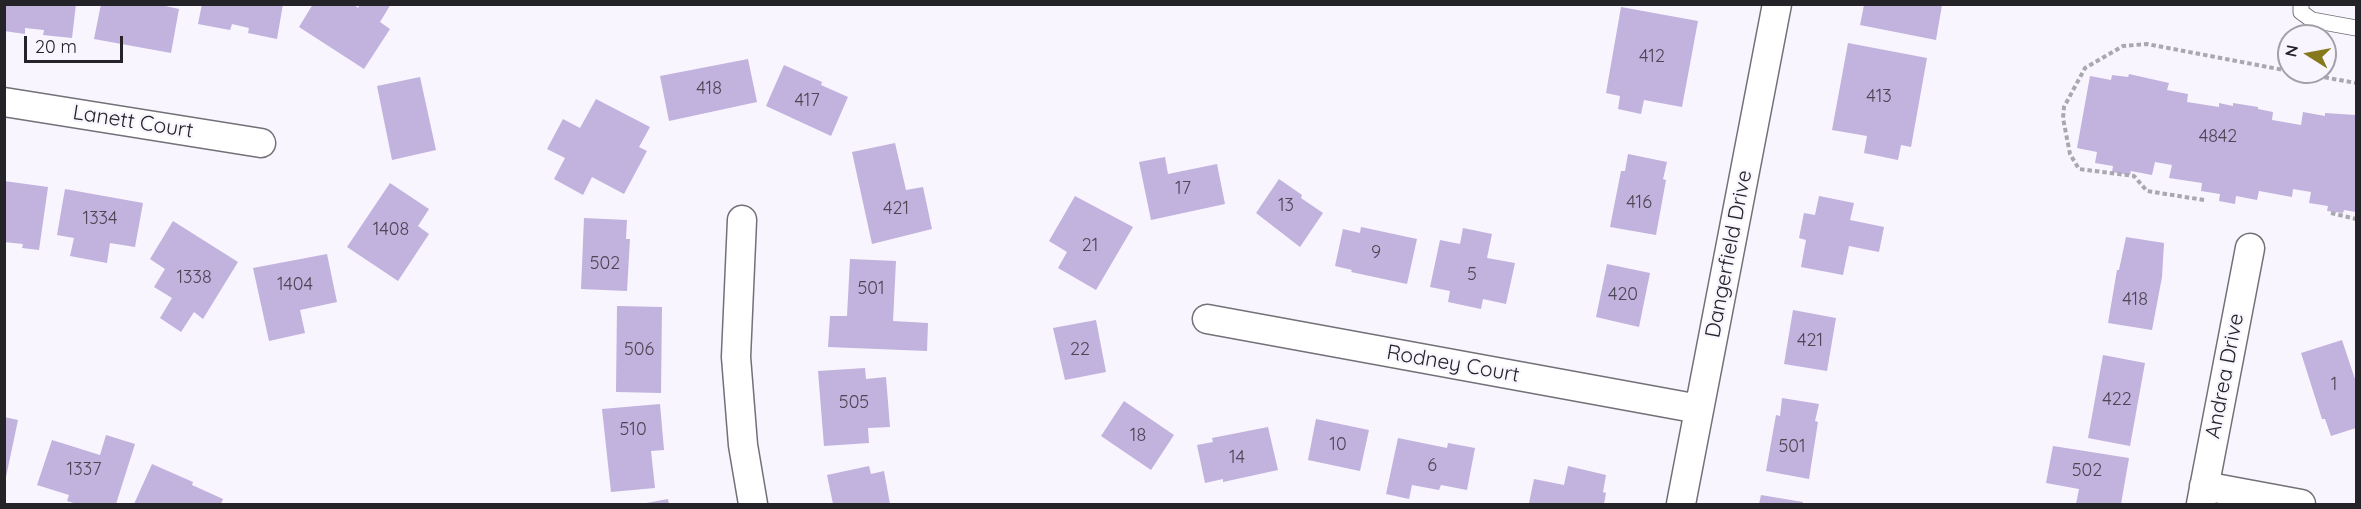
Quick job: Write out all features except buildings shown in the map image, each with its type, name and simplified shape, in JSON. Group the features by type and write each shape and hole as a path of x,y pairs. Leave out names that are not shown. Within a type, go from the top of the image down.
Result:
{"street":[{"name":"Dangerfield Drive","path":"1681,504 1777,4"},
{"name":"Lanett Court","path":"4,102 261,143"},
{"path":"742,220 736,357 743,445 753,504"},
{"name":"Andrea Drive","path":"2202,495 2250,248"},
{"name":"Rodney Court","path":"1207,319 1699,409"},
{"path":"2202,495 2301,504"}],"lane":[{"path":"2301,4 2301,12 2312,20 2356,28"}],"path":[{"path":"2205,200 2147,191 2134,176 2079,169 2070,154 2063,118 2064,107 2085,68 2123,46 2147,44 2277,69"},
{"path":"2337,80 2356,83"},
{"path":"2331,213 2356,219"}]}
